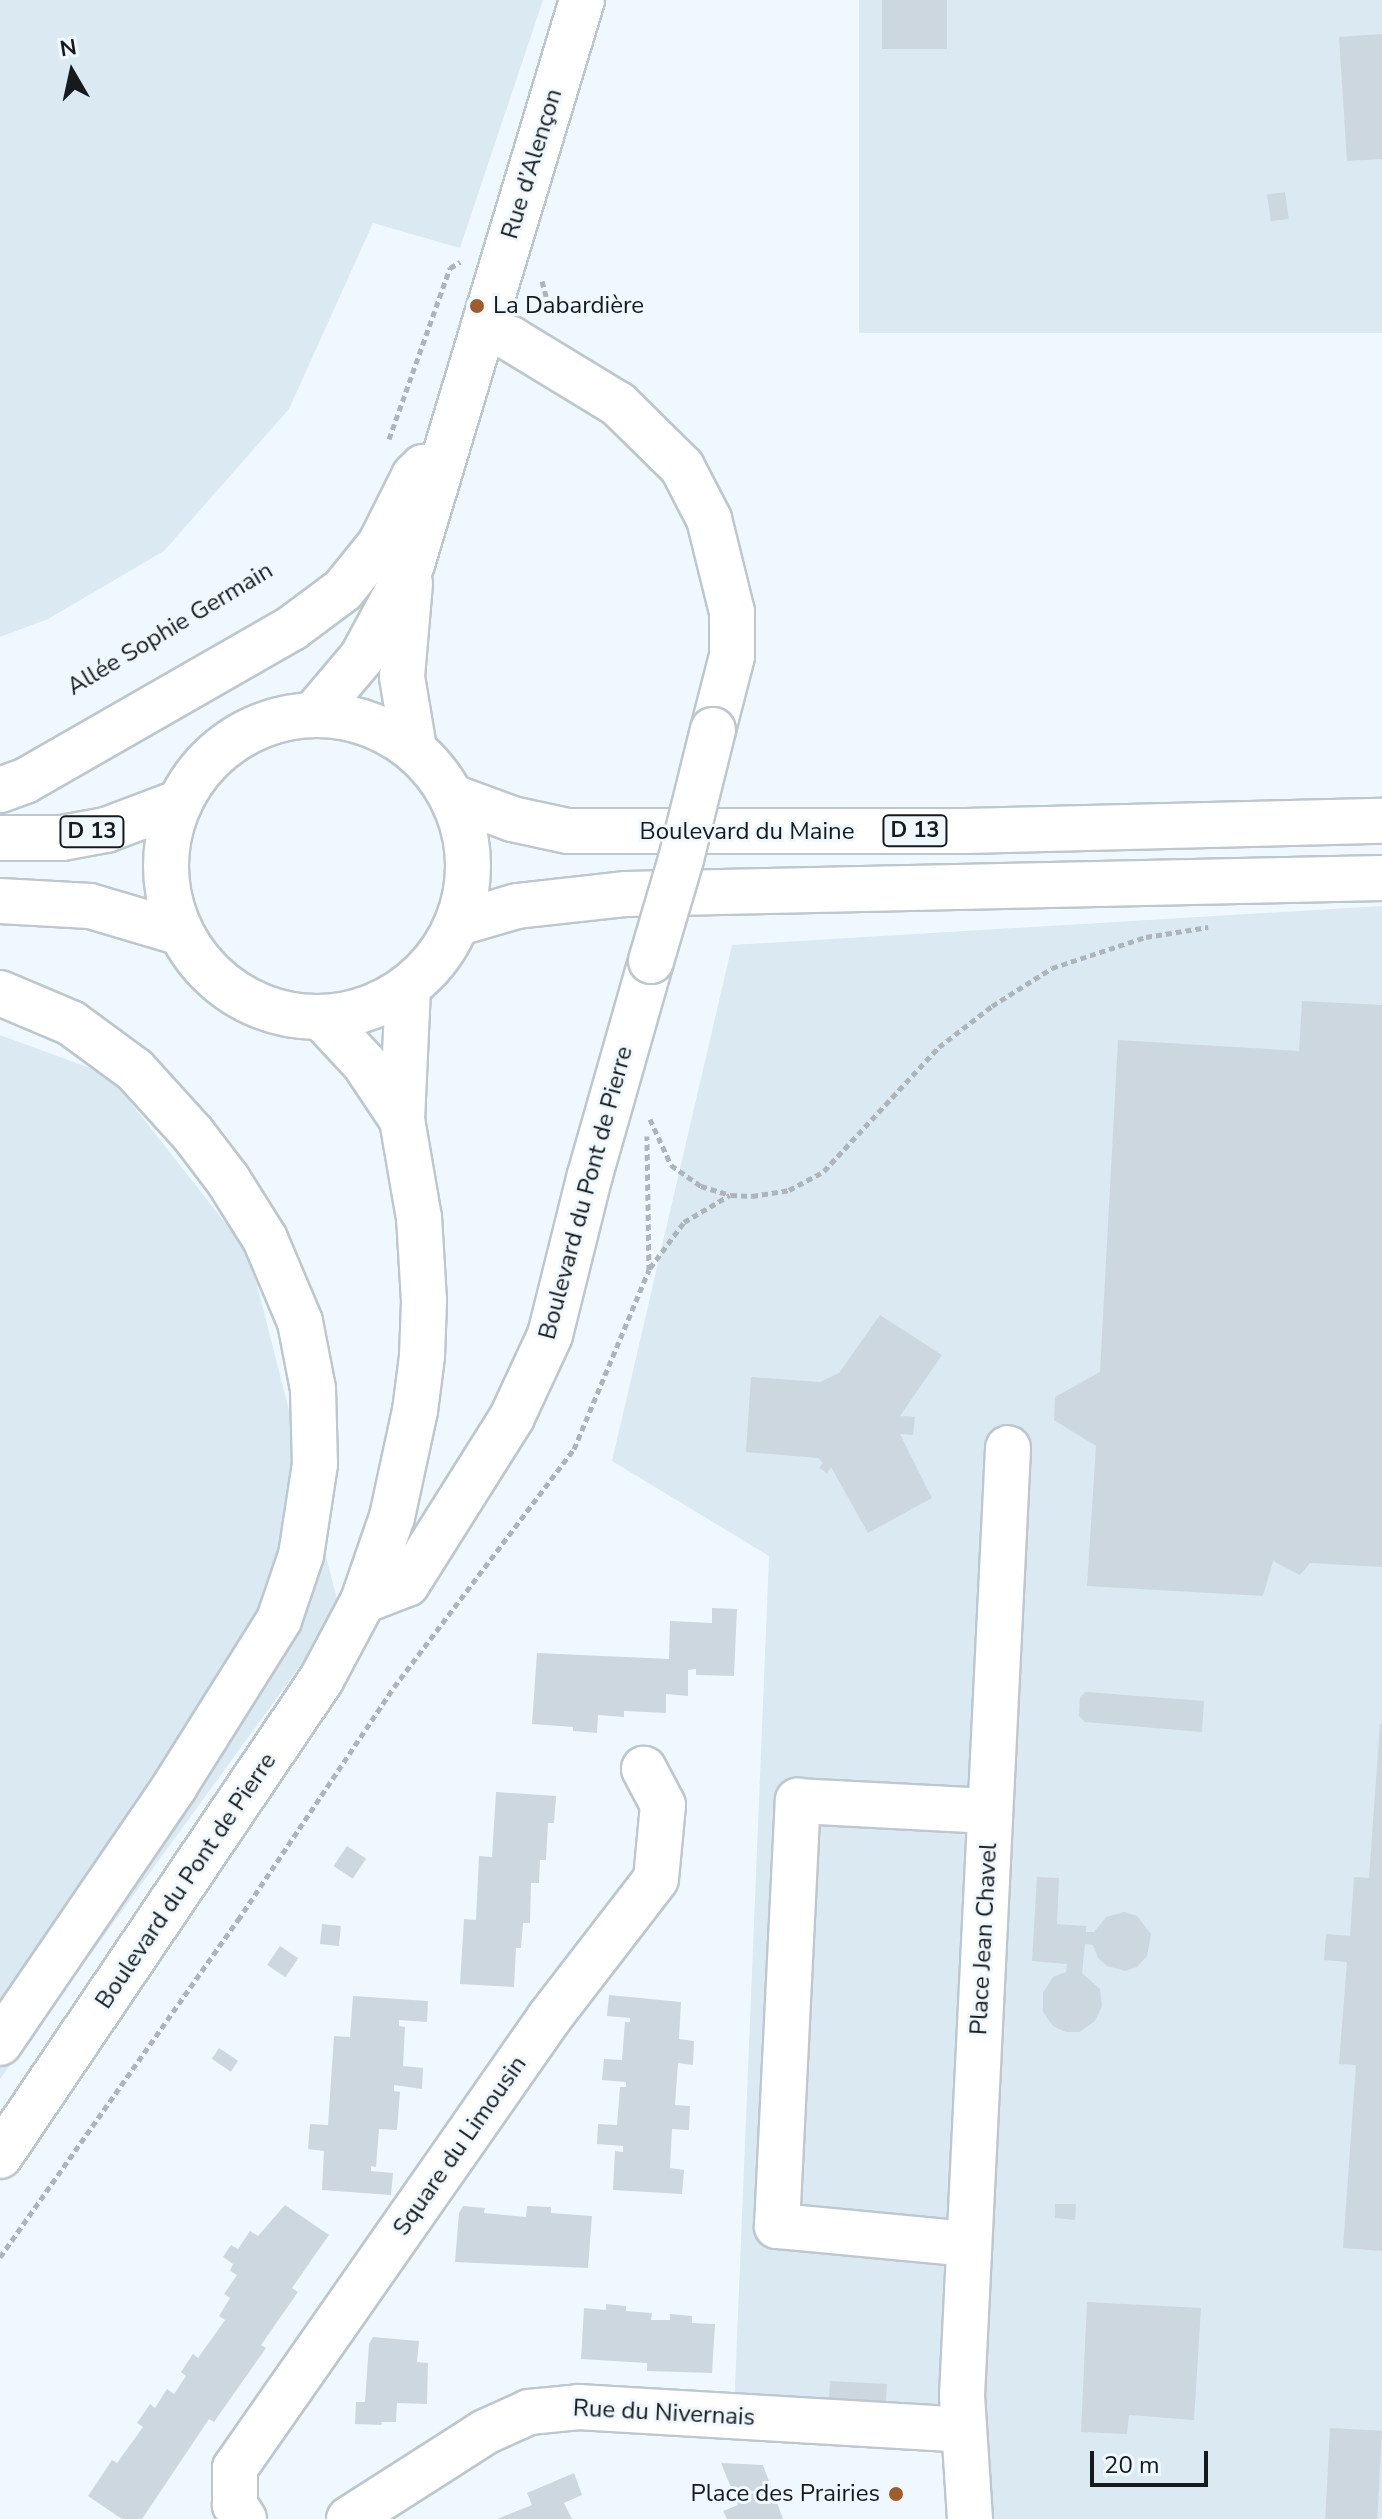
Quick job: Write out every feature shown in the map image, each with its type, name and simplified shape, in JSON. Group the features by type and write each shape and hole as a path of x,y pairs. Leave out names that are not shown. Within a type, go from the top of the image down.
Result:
{"street":[{"name":"Rue d’Alençon","path":"412,564 582,0"},
{"name":"Boulevard du Pont de Pierre","path":"363,1601 407,1584 512,1417 550,1335 590,1175 681,859 732,656 732,612 724,566 709,519 682,467 618,404 511,339 483,328"},
{"path":"0,790 25,781 292,628 343,590 380,544 414,476 449,439"},
{"path":"313,715 362,657 412,564"},
{"path":"412,564 402,677 414,749"},
{"path":"313,715 361,722 384,730 414,749 436,771 453,797 467,838 469,881 459,923 437,959 408,988 367,1010 322,1018 279,1014 239,997 205,969 181,933 169,901 165,867 169,834 180,802 202,767 234,740 272,722 313,715"},
{"name":"Boulevard du Maine","path":"453,797 512,819 568,831 965,831 1382,821"},
{"name":"D 13","path":"0,838 62,838 106,830 180,802"},
{"path":"459,923 517,906 626,894 1382,878"},
{"path":"0,901 90,906 181,933"},
{"path":"402,1120 408,988"},
{"path":"0,993 71,1023 135,1070 193,1134 228,1180 265,1239 300,1322 313,1389 315,1464 301,1555 279,1620 175,1786 0,2043"},
{"path":"322,1018 364,1063 402,1120"},
{"name":"Boulevard du Pont de Pierre","path":"0,2156 321,1680 363,1601 392,1517 415,1411 422,1356 424,1301 419,1218 402,1120"},
{"name":"Place Jean Chavel","path":"970,2519 962,2430 1008,1448"},
{"name":"Square du Limousin","path":"244,2519 235,2505 235,2468 549,2018 656,1879 663,1805 644,1769"},
{"path":"969,2244 777,2226 779,2178 798,1801 990,1811"},
{"name":"Rue du Nivernais","path":"349,2519 485,2432 529,2412 579,2407 962,2430"}],"path":[{"path":"383,452 450,268 470,256 502,263"},
{"path":"649,1270 646,1110 671,1165 701,1186 731,1195 752,1196 789,1190 824,1171 939,1047 992,1006 1052,968 1146,937 1223,924"},
{"path":"0,2257 238,1920 394,1687 574,1449 649,1270 684,1222 731,1195"}],"shaded area":[{"path":"0,0 543,0 460,248 373,223 289,409 164,551 48,619 0,637"},
{"path":"859,0 1382,0 1382,333 859,333"},
{"path":"1382,906 1382,2519 979,2519 966,2430 734,2411 769,1556 612,1461 732,945"},
{"path":"0,1035 109,1075 249,1253 340,1611 0,2079"}],"building":[{"path":"882,0 947,0 947,49 882,49"},
{"path":"1382,34 1382,159 1347,161 1339,37"},
{"path":"1285,192 1289,219 1271,221 1267,195"},
{"path":"1302,1001 1382,1005 1382,1567 1310,1563 1300,1575 1273,1561 1263,1596 1087,1586 1096,1446 1054,1420 1055,1397 1100,1372 1118,1040 1299,1051"},
{"path":"880,1315 942,1355 900,1416 915,1417 913,1435 900,1434 932,1498 868,1533 831,1467 827,1473 819,1468 823,1463 818,1458 746,1452 751,1377 820,1382 839,1373"},
{"path":"712,1608 737,1609 734,1676 696,1675 696,1669 688,1670 688,1696 666,1694 666,1713 624,1711 624,1717 598,1715 597,1733 573,1731 573,1727 532,1724 537,1653 669,1659 670,1621 712,1623"},
{"path":"1086,1692 1204,1701 1202,1732 1085,1722 1079,1716 1080,1697"},
{"path":"1380,1724 1382,2251 1343,2248 1356,2065 1339,2064 1347,1962 1324,1960 1326,1934 1350,1936 1354,1877 1369,1878"},
{"path":"496,1792 556,1796 554,1823 548,1823 546,1860 540,1860 539,1883 531,1883 530,1923 523,1923 521,1948 516,1948 514,1987 460,1984 464,1919 476,1920 479,1856 492,1857"},
{"path":"347,1846 366,1859 353,1879 334,1866"},
{"path":"1037,1877 1059,1878 1057,1924 1086,1926 1086,1932 1094,1932 1106,1917 1124,1912 1137,1916 1151,1934 1147,1956 1137,1967 1125,1971 1107,1966 1098,1958 1093,1945 1085,1944 1082,1973 1100,1989 1102,2006 1095,2021 1079,2032 1066,2032 1053,2026 1043,2012 1043,1993 1053,1977 1066,1972 1067,1964 1032,1961"},
{"path":"322,1924 341,1926 339,1946 320,1944"},
{"path":"280,1946 298,1958 285,1977 267,1965"},
{"path":"609,1995 681,2002 679,2039 694,2041 693,2065 678,2063 675,2105 690,2106 689,2130 672,2129 670,2168 684,2170 682,2194 613,2190 615,2151 623,2152 623,2146 597,2144 598,2124 617,2125 620,2087 626,2087 626,2082 602,2080 604,2059 622,2060 625,2022 630,2022 630,2018 607,2016"},
{"path":"353,1996 428,2001 427,2022 399,2020 399,2026 405,2027 403,2066 423,2068 422,2089 394,2085 394,2091 400,2092 397,2130 379,2129 376,2167 371,2166 371,2171 393,2173 391,2195 322,2190 324,2151 308,2149 310,2124 328,2125 334,2036 350,2037"},
{"path":"219,2048 238,2061 231,2072 212,2059"},
{"path":"1055,2204 1076,2204 1075,2220 1055,2218"},
{"path":"285,2205 329,2235 292,2288 298,2292 261,2345 266,2348 214,2422 209,2419 142,2519 122,2519 88,2496 112,2460 117,2463 143,2427 137,2423 150,2404 155,2408 167,2389 174,2394 186,2376 181,2372 193,2354 198,2358 225,2320 219,2316 230,2298 224,2294 237,2275 230,2271 233,2264 223,2257 231,2245 238,2249 250,2231 258,2236"},
{"path":"463,2206 485,2208 484,2213 526,2217 527,2206 551,2207 551,2213 592,2216 588,2268 455,2262 459,2213"},
{"path":"1087,2302 1201,2308 1194,2420 1129,2415 1127,2434 1081,2432"},
{"path":"606,2304 626,2306 626,2311 652,2313 651,2320 670,2320 670,2314 692,2316 692,2323 715,2324 712,2373 647,2371 647,2363 581,2359 584,2308 606,2310"},
{"path":"373,2337 419,2341 417,2362 428,2363 427,2404 397,2403 396,2422 355,2424 356,2402 365,2402 369,2344"},
{"path":"830,2381 887,2384 886,2403 829,2400"},
{"path":"1330,2428 1382,2431 1377,2519 1325,2519"},
{"path":"721,2463 763,2465 783,2519 727,2519 723,2511 738,2505"},
{"path":"574,2473 582,2495 564,2503 572,2519 497,2519 532,2505 527,2493"}],"place":[{"name":"La Dabardière","path":"477,306"},
{"name":"Place des Prairies","path":"896,2494"}]}
